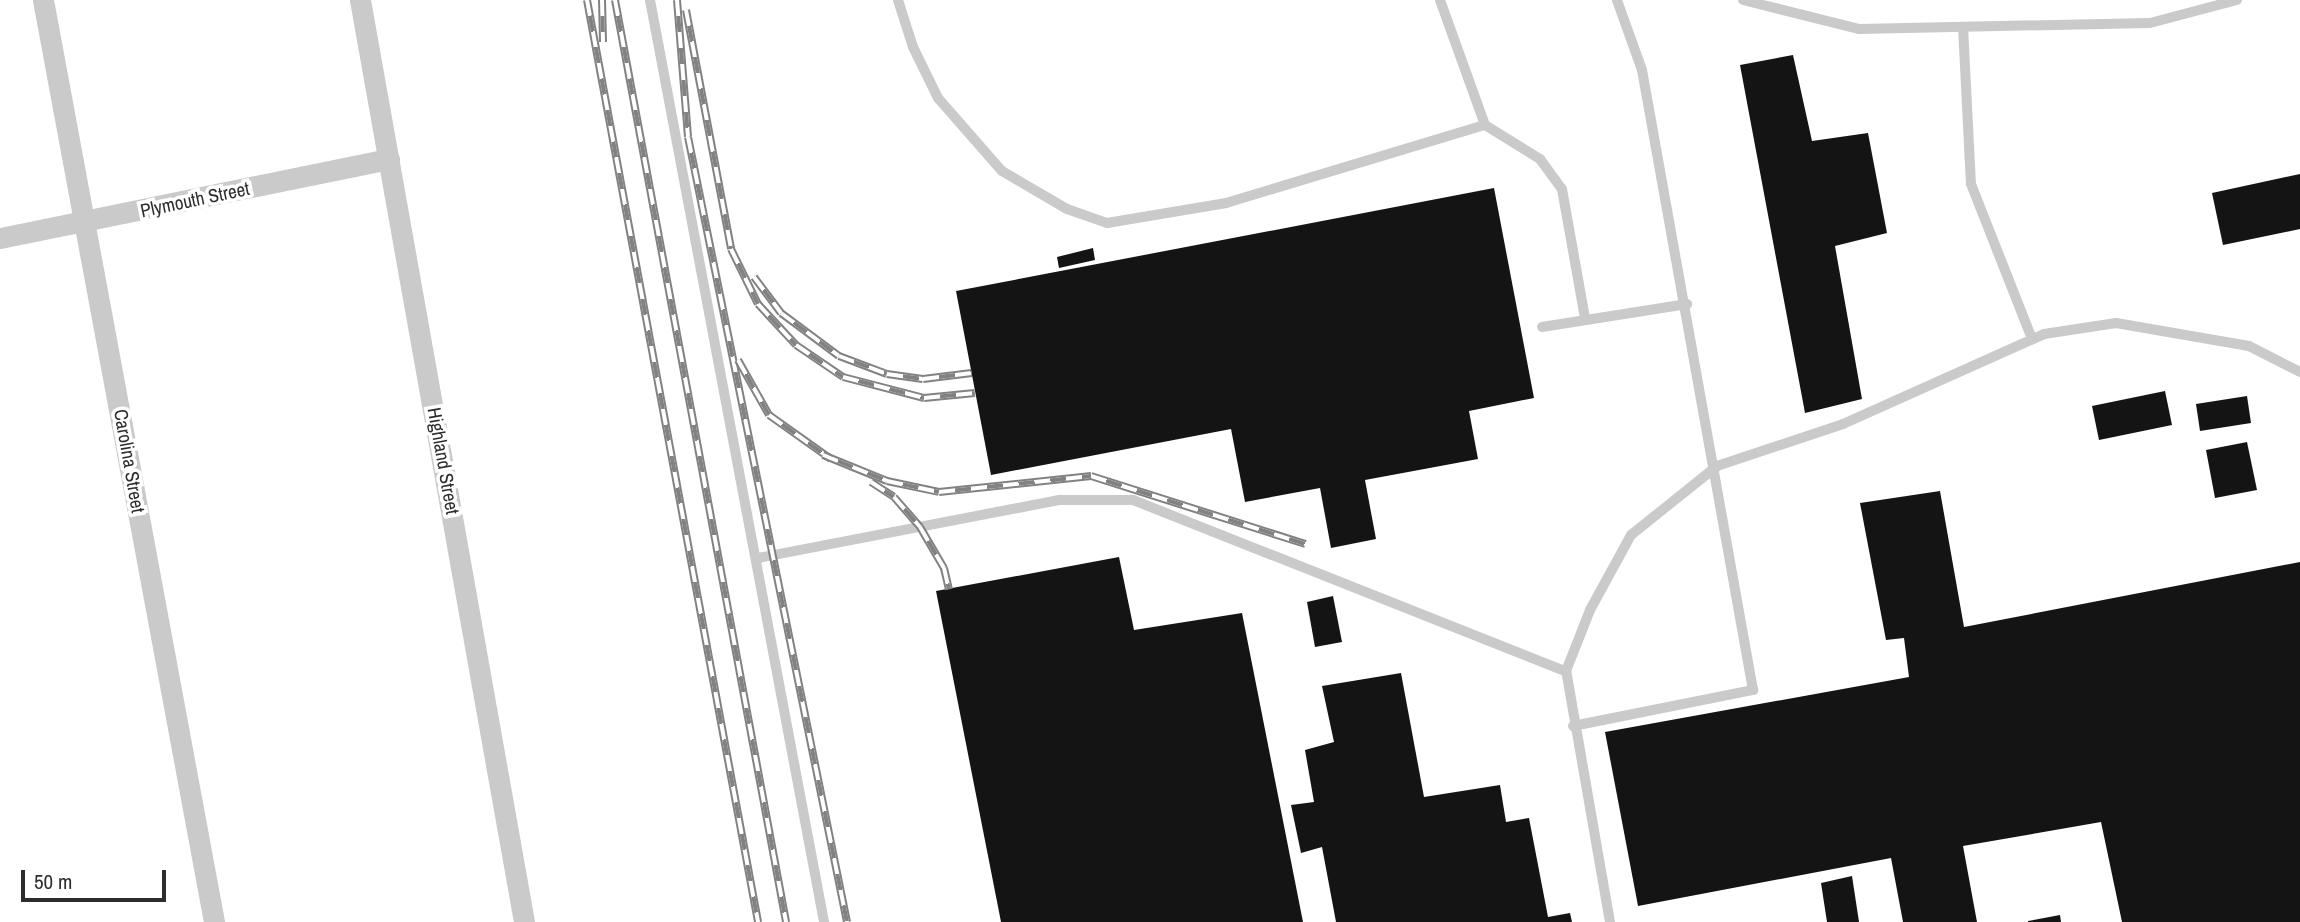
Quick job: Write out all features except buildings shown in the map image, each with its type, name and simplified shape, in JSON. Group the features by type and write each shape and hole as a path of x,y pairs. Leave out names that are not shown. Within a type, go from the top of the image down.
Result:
{"street":[{"name":"Carolina Street","path":"43,0 214,922"},
{"name":"Highland Street","path":"360,0 524,922"},
{"name":"Plymouth Street","path":"0,238 389,159"}],"lane":[{"path":"650,0 758,558 824,922"},
{"path":"898,0 913,47 938,98 1002,170 1067,209 1107,223 1226,203 1485,125"},
{"path":"1440,0 1485,125 1540,159 1562,189 1584,318"},
{"path":"1573,726 1753,690 1717,466 1642,70 1617,0"},
{"path":"1743,0 1859,29 2150,23 2236,0"},
{"path":"1963,27 1971,184 2032,339"},
{"path":"1542,327 1584,318 1686,304"},
{"path":"1610,922 1573,726 1566,671 1590,610 1630,535 1717,466 1843,424 2032,339 2116,323 2249,346 2300,372"},
{"path":"758,558 1060,500 1133,500 1566,671"}],"railway":[{"path":"587,0 758,922"},
{"path":"602,0 603,42"},
{"path":"615,0 786,922"},
{"path":"677,0 688,137 847,922"},
{"path":"686,10 731,249 758,304 796,345 843,377 924,398 975,393"},
{"path":"754,277 781,313 839,356 887,374 923,379 972,373"},
{"path":"738,360 769,415 831,459"},
{"path":"823,455 887,481 939,492 1091,476 1305,544"},
{"path":"871,482 894,497 920,527 944,568 949,589"}]}
